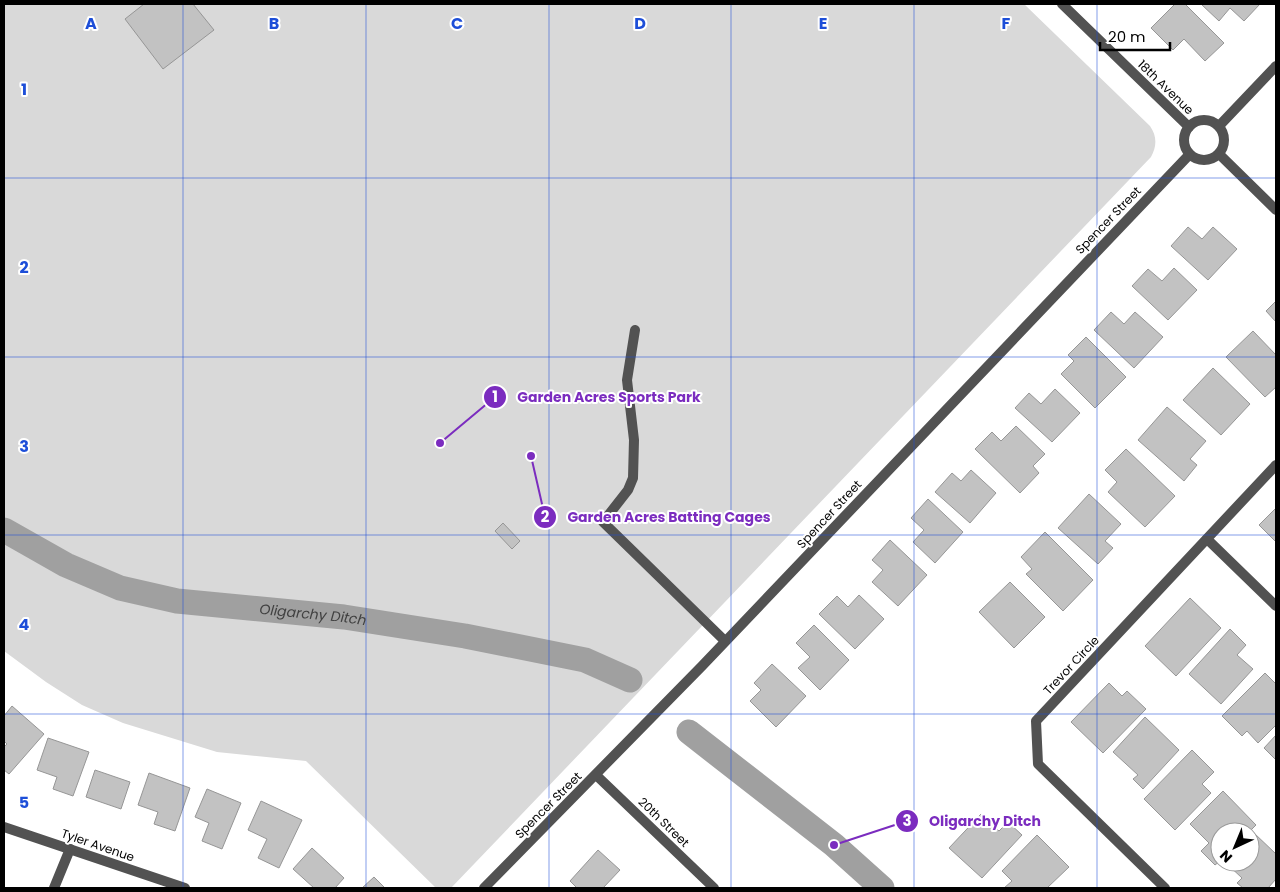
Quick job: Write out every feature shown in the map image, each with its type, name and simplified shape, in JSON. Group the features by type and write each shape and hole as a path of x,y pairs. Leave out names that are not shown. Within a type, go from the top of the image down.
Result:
{"street":[{"name":"18th Avenue","path":"1062,4 1189,127"},
{"path":"1219,126 1276,66"},
{"path":"1207,120 1219,126 1223,130 1225,143 1220,154 1204,161 1189,155 1184,144 1186,132 1194,122 1207,120"},
{"path":"1220,154 1276,210"},
{"name":"Spencer Street","path":"484,888 646,724 1189,155"},
{"path":"635,330 627,380 634,440 633,478 628,490 602,522 725,641"},
{"name":"Trevor Circle","path":"1165,888 1038,764 1036,722 1276,465"},
{"path":"1207,538 1276,606"},
{"name":"20th Street","path":"596,774 714,888"},
{"name":"Tyler Avenue","path":"4,827 185,888"},
{"path":"54,888 70,849"}],"shaded area":[{"path":"4,4 1024,4 1150,126 1155,137 1155,145 1151,157 451,888 436,888 306,761 217,752 123,723 82,705 46,682 4,651"}],"building":[{"path":"144,4 193,4 214,30 163,69 125,19"},
{"path":"1175,4 1185,4 1224,43 1205,61 1184,39 1173,50 1151,28"},
{"path":"1201,4 1260,4 1244,21 1230,8 1219,21"},
{"path":"1188,227 1202,239 1213,227 1237,249 1208,280 1171,246"},
{"path":"1174,268 1197,290 1168,320 1132,286 1148,269 1162,281"},
{"path":"1276,301 1276,322 1266,311"},
{"path":"1111,312 1124,324 1135,312 1163,337 1134,368 1094,330"},
{"path":"1253,331 1276,355 1276,387 1265,397 1226,357"},
{"path":"1086,337 1126,377 1095,408 1061,374 1074,361 1068,355"},
{"path":"1213,368 1250,404 1221,435 1183,400"},
{"path":"1055,389 1080,413 1052,442 1015,408 1029,393 1041,404"},
{"path":"1167,407 1206,441 1190,459 1197,465 1184,481 1138,440"},
{"path":"1016,426 1045,454 1033,466 1039,473 1020,493 975,449 992,432 1001,441"},
{"path":"1126,449 1175,496 1145,527 1108,492 1117,482 1105,470"},
{"path":"971,470 996,493 970,523 935,492 952,473 961,481"},
{"path":"1089,494 1121,524 1105,541 1113,548 1098,564 1058,528"},
{"path":"928,499 963,532 935,563 913,542 924,530 911,518"},
{"path":"1276,508 1276,542 1259,525"},
{"path":"503,523 520,541 512,549 495,531"},
{"path":"1045,532 1093,580 1063,611 1026,574 1032,569 1021,557"},
{"path":"890,540 927,575 898,606 872,582 883,570 872,560"},
{"path":"1010,582 1045,617 1014,648 979,612"},
{"path":"859,595 884,619 855,649 819,614 837,596 848,607"},
{"path":"1190,598 1221,628 1176,676 1145,646"},
{"path":"814,625 849,660 820,690 798,668 810,657 796,643"},
{"path":"1230,629 1246,645 1237,655 1253,669 1221,704 1189,674"},
{"path":"772,664 806,696 776,727 750,701 761,690 754,683"},
{"path":"1265,673 1276,684 1276,725 1258,743 1247,731 1242,736 1222,716"},
{"path":"1109,683 1122,696 1127,691 1146,709 1103,753 1071,722"},
{"path":"12,706 44,734 9,774 4,770 4,747 7,744 4,741 4,716"},
{"path":"1145,717 1179,750 1143,789 1133,779 1138,775 1113,752"},
{"path":"1276,735 1276,760 1264,748"},
{"path":"48,738 89,752 73,796 53,789 57,777 37,770"},
{"path":"1192,750 1214,772 1202,784 1211,793 1175,830 1144,799"},
{"path":"95,770 130,782 121,809 86,797"},
{"path":"149,773 190,788 175,831 154,824 158,812 138,805"},
{"path":"207,789 241,803 222,849 202,841 209,823 195,817"},
{"path":"1223,791 1253,822 1210,822 1210,860 1201,851 1209,843 1190,824"},
{"path":"261,801 302,820 279,868 258,858 267,839 248,830"},
{"path":"981,814 999,831 1008,822 1022,835 982,878 949,848"},
{"path":"1037,835 1069,867 1047,888 1004,888 1012,881 1002,871"},
{"path":"1260,839 1276,854 1276,879 1268,888 1243,888 1237,883 1242,878 1236,872 1260,872"},
{"path":"312,848 344,878 335,888 314,888 293,869"},
{"path":"598,850 620,870 603,888 577,888 570,881"},
{"path":"374,877 385,888 362,888"}],"waterway":[{"name":"Oligarchy Ditch","path":"4,530 66,565 120,588 177,601 344,617 465,636 585,660 630,680"},
{"name":"Oligarchy Ditch","path":"689,732 834,845 882,888"}],"place":[{"name":"Garden Acres Sports Park","path":"440,443"},
{"name":"Garden Acres Batting Cages","path":"531,456"},
{"name":"Oligarchy Ditch","path":"834,845"}]}
